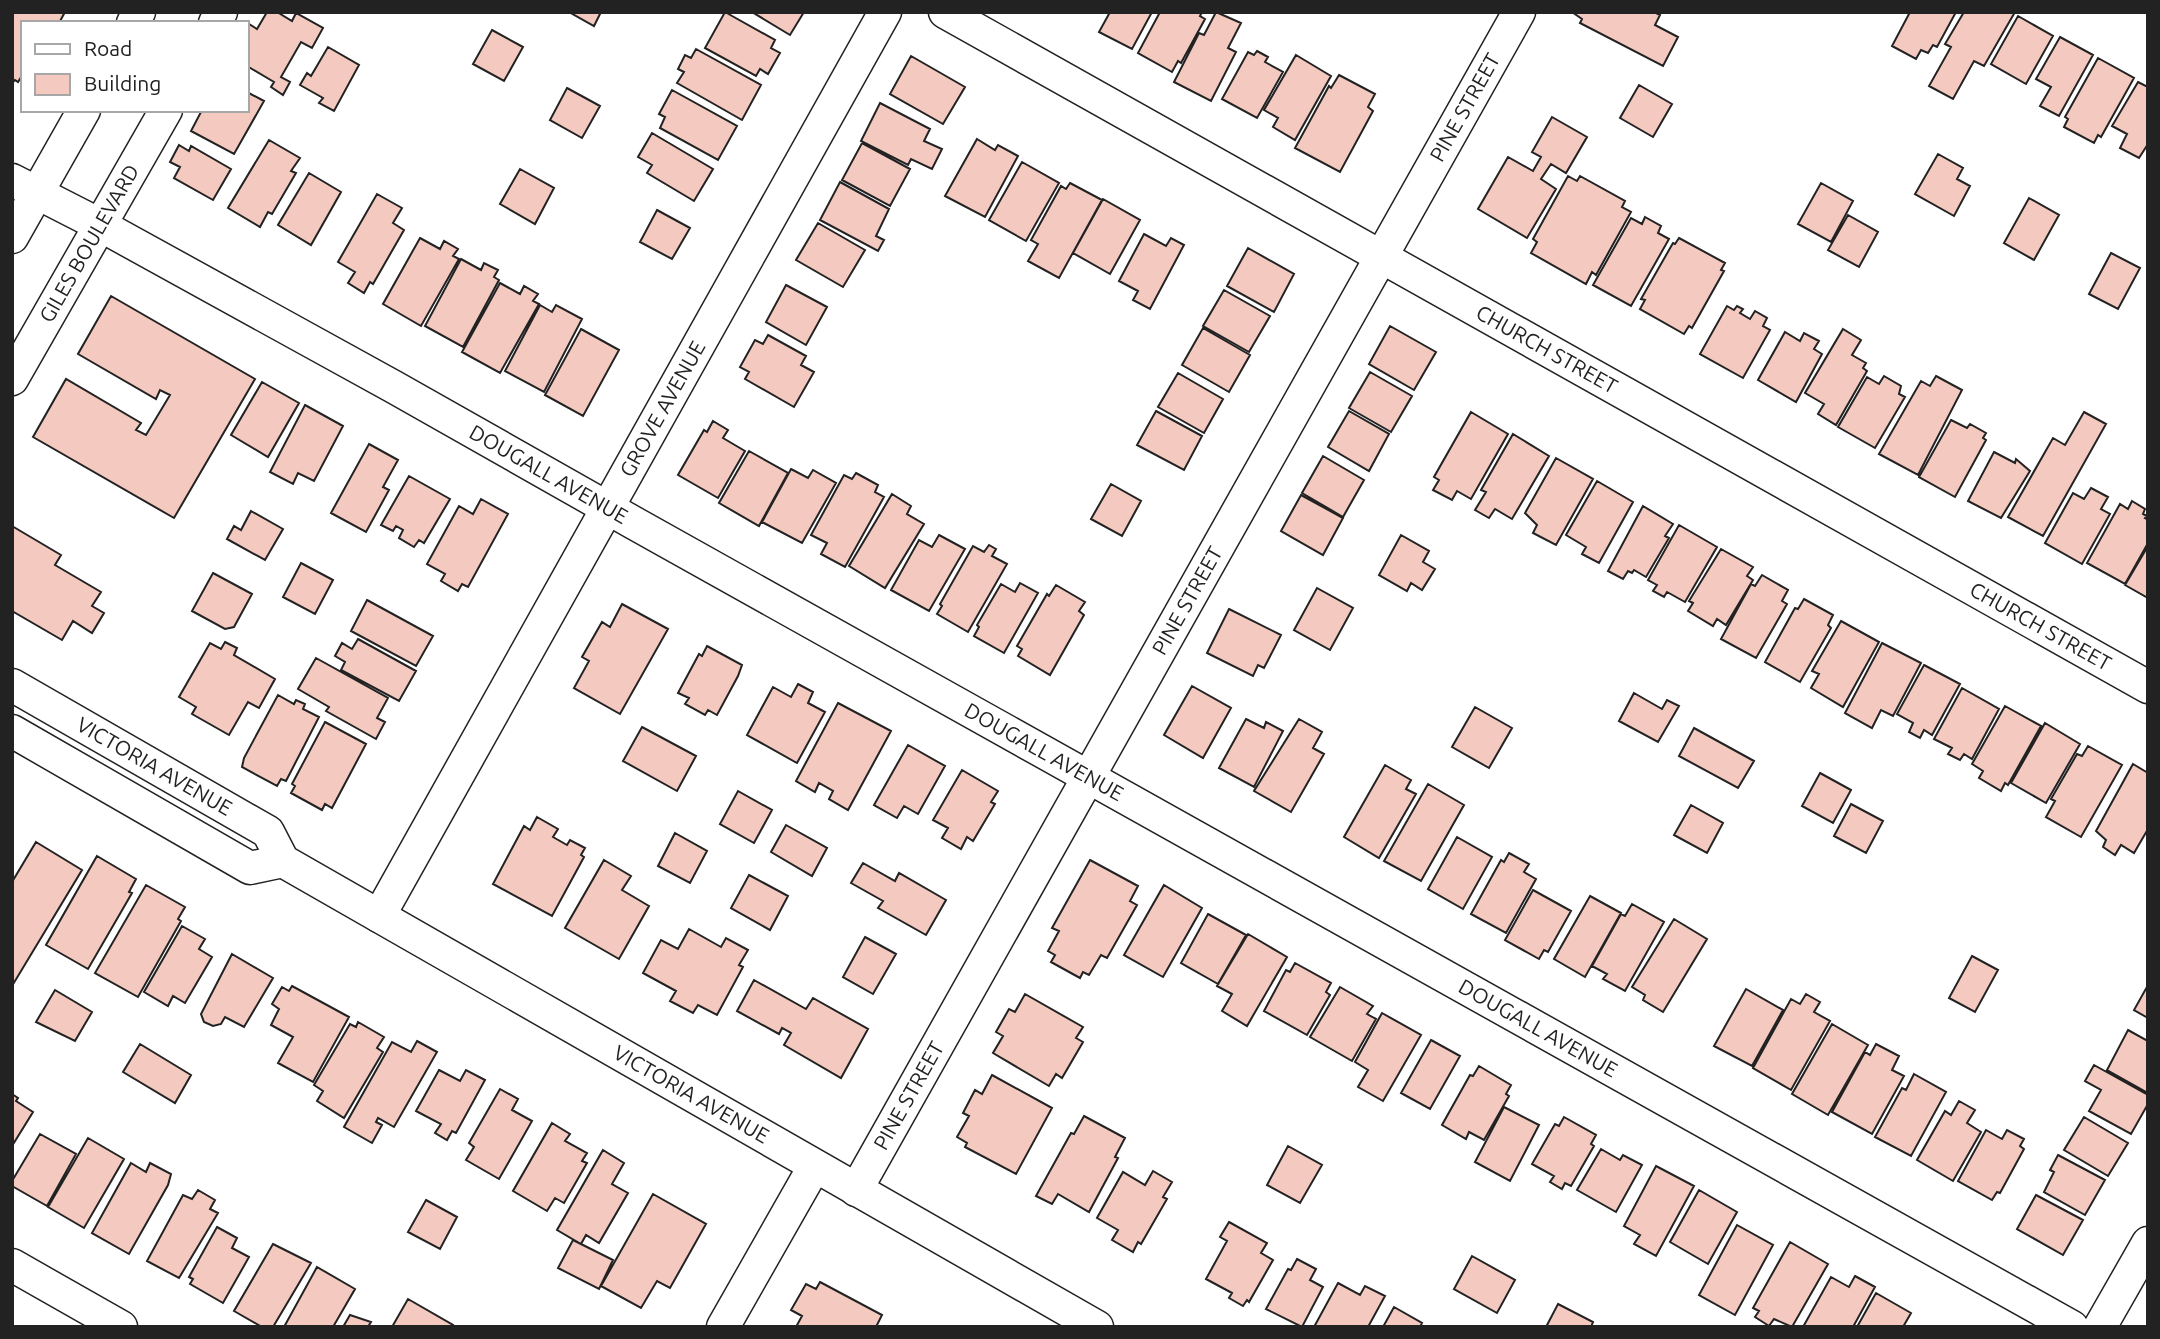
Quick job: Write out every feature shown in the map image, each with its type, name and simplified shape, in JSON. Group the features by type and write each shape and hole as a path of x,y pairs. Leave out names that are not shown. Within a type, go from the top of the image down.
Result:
{"street":[{"name":"GROVE AVENUE","path":"379,916 885,12"},
{"name":"CHURCH STREET","path":"945,12 2148,687"},
{"name":"PINE STREET","path":"856,1190 1519,12"},
{"path":"12,237 24,187 82,112"},
{"name":"GILES BOULEVARD","path":"12,379 165,112"},
{"name":"DOUGALL AVENUE","path":"24,187 100,225 394,387 2072,1327"},
{"name":"VICTORIA AVENUE","path":"12,685 268,832 284,861 1097,1327"},
{"name":"VICTORIA AVENUE","path":"12,731 250,867 284,861"},
{"path":"723,1327 814,1167"},
{"path":"2100,1327 2148,1243"},
{"path":"12,1265 121,1327"}],"building":[{"path":"12,12 65,12 60,21 21,21 21,77 18,82 13,82"},
{"path":"267,12 277,12 292,21 296,13 323,28 312,48 301,42 281,77 290,82 283,95 271,87 274,82 248,67 248,26 249,24 257,29"},
{"path":"569,12 601,12 594,26"},
{"path":"725,12 775,40 771,48 780,53 768,74 760,69 756,76 705,48"},
{"path":"752,12 804,12 790,35"},
{"path":"1110,12 1152,12 1132,49 1099,32"},
{"path":"1160,12 1202,12 1200,16 1205,19 1181,63 1178,61 1172,72 1138,53"},
{"path":"1216,12 1241,23 1228,48 1236,52 1211,101 1174,82 1199,33 1204,35"},
{"path":"1572,12 1654,12 1660,15 1655,25 1678,37 1663,66 1580,23 1582,19"},
{"path":"1910,12 1956,12 1937,47 1933,45 1928,53 1921,50 1916,59 1892,46"},
{"path":"1964,12 2015,12 1984,66 1974,61 1953,99 1929,86 1951,47 1945,44"},
{"path":"2018,16 2053,36 2026,84 1991,64"},
{"path":"492,30 523,47 504,81 473,64"},
{"path":"2060,37 2093,55 2059,116 2040,106 2051,87 2036,79"},
{"path":"328,47 359,65 334,111 319,103 323,98 300,85 307,73 311,76"},
{"path":"696,49 761,85 742,120 677,83 684,72 678,69 685,55 691,58"},
{"path":"1257,51 1268,57 1265,62 1283,72 1257,118 1222,99 1248,52 1254,55"},
{"path":"1296,55 1331,76 1295,140 1273,127 1278,118 1264,110"},
{"path":"911,56 965,87 943,124 890,94"},
{"path":"2098,58 2134,78 2101,137 2098,135 2094,143 2064,127 2068,119 2065,117"},
{"path":"1339,75 1375,94 1368,107 1373,111 1340,172 1295,148 1329,86 1331,88"},
{"path":"2138,82 2148,87 2148,144 2139,158 2120,148 2127,134 2112,126"},
{"path":"1639,85 1672,104 1653,137 1620,118"},
{"path":"567,88 600,106 582,138 550,120"},
{"path":"672,90 737,126 718,160 660,128 665,117 659,114"},
{"path":"248,93 264,101 234,154 191,131 201,112 248,112"},
{"path":"880,103 930,129 924,141 942,149 932,169 911,159 908,165 861,141"},
{"path":"1552,117 1587,137 1566,173 1551,164 1541,179 1556,189 1527,238 1478,209 1508,157 1533,171 1541,157 1532,152"},
{"path":"652,133 713,169 694,201 647,173 652,165 638,157"},
{"path":"977,139 995,150 998,145 1018,156 985,217 945,196"},
{"path":"269,140 300,158 291,171 296,173 272,214 268,212 260,227 228,208"},
{"path":"862,143 910,169 890,206 842,180"},
{"path":"179,145 189,151 191,146 231,169 213,200 174,178 180,167 170,162"},
{"path":"1938,154 1963,168 1957,179 1970,186 1954,216 1915,194"},
{"path":"1022,162 1059,183 1026,241 989,220"},
{"path":"520,169 554,188 535,224 500,204"},
{"path":"309,173 341,192 311,245 278,225"},
{"path":"1568,176 1577,181 1580,176 1625,201 1622,207 1631,212 1596,275 1592,272 1586,284 1531,253 1537,242 1533,239"},
{"path":"840,182 889,209 876,236 884,240 878,251 820,220"},
{"path":"1070,183 1102,200 1059,278 1028,261 1038,244 1031,240 1061,186 1066,189"},
{"path":"1821,183 1853,201 1831,242 1798,224"},
{"path":"377,194 402,208 393,223 404,230 373,284 370,282 364,293 348,283 355,272 338,262"},
{"path":"2029,198 2059,215 2034,260 2004,243"},
{"path":"1103,199 1140,220 1110,274 1073,253"},
{"path":"657,210 690,228 672,259 640,242"},
{"path":"1848,215 1878,232 1859,267 1828,250"},
{"path":"1645,217 1661,226 1658,233 1669,239 1631,306 1593,285 1631,218 1642,224"},
{"path":"818,223 865,250 843,287 796,260"},
{"path":"1144,234 1166,246 1171,238 1184,245 1150,309 1133,300 1138,291 1119,281"},
{"path":"420,238 440,249 444,241 458,249 453,256 459,259 421,326 383,304"},
{"path":"1679,238 1725,263 1721,270 1724,271 1692,328 1689,326 1684,334 1640,309 1645,300 1641,299 1673,243"},
{"path":"1248,248 1294,274 1274,312 1227,286"},
{"path":"2111,253 2140,268 2118,309 2089,294"},
{"path":"461,259 481,270 484,263 498,270 494,277 499,280 463,347 425,326"},
{"path":"500,283 520,294 524,286 538,294 533,301 539,304 500,373 462,352"},
{"path":"786,285 827,307 806,345 766,322"},
{"path":"1224,290 1270,316 1249,352 1203,326"},
{"path":"111,296 255,379 174,518 33,437 66,379 141,423 136,430 146,435 170,395 160,390 156,399 78,354"},
{"path":"540,305 552,312 556,305 582,319 544,392 505,371"},
{"path":"1727,306 1734,310 1737,306 1743,309 1740,313 1750,319 1755,311 1767,318 1763,326 1770,330 1743,378 1700,354"},
{"path":"1390,326 1436,352 1414,390 1369,364"},
{"path":"1203,328 1250,355 1229,392 1182,365"},
{"path":"581,329 619,350 583,416 545,395"},
{"path":"1843,329 1861,340 1852,355 1866,363 1863,368 1867,371 1836,425 1818,414 1824,404 1805,393"},
{"path":"1785,332 1800,341 1804,333 1819,341 1814,349 1822,354 1796,402 1758,380"},
{"path":"768,335 806,356 801,365 814,372 794,407 745,379 749,372 740,367 755,340 763,344"},
{"path":"1370,372 1412,396 1391,432 1349,408"},
{"path":"1178,373 1223,399 1204,433 1158,407"},
{"path":"1884,376 1901,386 1899,394 1905,397 1875,448 1838,427 1867,377 1879,384"},
{"path":"1936,376 1962,390 1918,475 1879,454 1921,381 1930,386"},
{"path":"262,382 299,403 268,457 231,435"},
{"path":"305,405 343,426 314,481 298,473 293,484 270,472"},
{"path":"1156,411 1202,436 1184,470 1137,445"},
{"path":"1349,411 1389,434 1369,471 1328,447"},
{"path":"1471,412 1508,434 1471,499 1457,491 1452,500 1433,490 1439,480 1434,477"},
{"path":"2084,412 2106,424 2043,536 2008,517 2053,438 2065,445"},
{"path":"1951,420 1967,428 1970,424 1986,433 1983,438 1986,440 1955,497 1919,477"},
{"path":"713,421 728,430 723,438 745,451 718,498 678,475 704,430 707,432"},
{"path":"1513,434 1549,456 1512,519 1495,509 1489,518 1475,510 1486,492 1481,490"},
{"path":"369,444 398,460 383,487 389,490 366,532 331,513"},
{"path":"749,451 788,473 759,526 719,503"},
{"path":"1994,452 2015,463 2016,459 2030,471 2001,518 1968,501"},
{"path":"1323,456 1364,480 1343,517 1302,493"},
{"path":"1556,458 1593,479 1556,545 1533,533 1537,525 1525,513"},
{"path":"791,469 808,478 813,470 836,483 802,543 762,522"},
{"path":"856,473 878,485 875,492 884,497 845,567 821,554 827,543 811,535 844,475 852,479"},
{"path":"409,476 450,499 424,543 419,540 414,547 399,538 403,530 396,526 393,531 381,525"},
{"path":"1597,481 1633,502 1599,563 1582,554 1586,547 1566,535"},
{"path":"1111,484 1141,501 1122,536 1091,519"},
{"path":"2091,488 2108,497 2101,509 2110,514 2082,564 2045,543 2073,493 2084,499"},
{"path":"892,494 911,506 907,514 924,524 885,588 849,566"},
{"path":"1301,495 1343,518 1323,555 1281,531"},
{"path":"481,499 508,514 468,587 462,584 458,591 441,581 445,574 427,564 459,506 473,514"},
{"path":"2132,501 2145,509 2143,514 2148,520 2148,543 2125,584 2087,563 2120,504 2128,509"},
{"path":"1643,506 1673,524 1665,536 1669,538 1646,577 1634,570 1632,573 1628,571 1623,579 1608,571"},
{"path":"251,511 283,529 265,560 227,539 234,526 241,530"},
{"path":"1679,525 1717,547 1685,602 1667,592 1664,597 1653,591 1657,585 1648,580"},
{"path":"12,526 61,555 55,565 101,592 92,606 104,613 92,633 73,621 62,640 12,611"},
{"path":"939,535 965,549 929,611 891,590 919,540 932,547"},
{"path":"1401,535 1429,551 1423,562 1435,569 1422,590 1411,583 1407,591 1379,575"},
{"path":"989,545 996,549 992,556 1007,564 968,632 937,614 973,546 984,552"},
{"path":"2148,546 2148,598 2125,585"},
{"path":"1721,549 1753,567 1747,576 1753,580 1726,625 1717,619 1713,626 1688,611 1693,603 1689,601"},
{"path":"301,563 333,580 315,614 283,597"},
{"path":"213,573 252,594 234,627 225,629 192,611"},
{"path":"1762,575 1788,590 1782,601 1787,604 1756,658 1721,639 1751,584 1755,586"},
{"path":"1020,583 1038,593 1004,653 974,636 979,627 977,625 1001,584 1015,592"},
{"path":"1056,585 1085,602 1079,611 1084,615 1050,675 1018,656 1022,649 1017,646 1047,594 1049,596"},
{"path":"1317,588 1353,608 1330,650 1294,630"},
{"path":"1804,599 1833,615 1828,625 1831,628 1800,682 1765,662 1795,608 1798,609"},
{"path":"367,600 433,636 416,666 351,631"},
{"path":"622,604 668,629 620,714 574,688 589,661 582,657 602,622 610,627"},
{"path":"1229,609 1281,635 1264,668 1258,665 1253,676 1207,653"},
{"path":"1841,621 1879,642 1843,707 1811,688 1819,674 1812,671"},
{"path":"358,639 416,671 399,701 341,670 345,662 335,656 342,643 352,649"},
{"path":"225,642 237,648 234,655 275,679 259,708 248,702 229,735 192,714 196,707 179,697 210,643 221,649"},
{"path":"1882,643 1921,663 1893,716 1881,710 1872,728 1845,713"},
{"path":"707,646 742,665 717,715 708,710 705,715 685,704 689,698 678,693 699,654 702,656"},
{"path":"316,658 388,698 377,718 385,722 376,739 326,711 329,707 298,689"},
{"path":"1924,665 1960,684 1932,735 1924,730 1920,738 1909,732 1913,723 1897,714"},
{"path":"798,684 813,692 808,703 825,712 797,763 747,735 773,687 791,697"},
{"path":"1192,686 1231,708 1203,758 1164,735"},
{"path":"1962,688 1999,709 1972,759 1964,754 1960,760 1948,754 1952,748 1934,739"},
{"path":"1634,693 1662,709 1667,700 1679,706 1658,742 1619,721"},
{"path":"278,695 294,704 296,700 305,704 303,709 319,717 286,781 281,779 277,786 242,767 244,758"},
{"path":"838,703 891,731 848,810 829,799 833,791 819,783 815,792 796,781"},
{"path":"2005,706 2041,726 2008,785 2005,783 2001,791 1979,778 1983,771 1972,764"},
{"path":"1475,707 1512,728 1489,768 1452,747"},
{"path":"1246,719 1264,728 1266,722 1283,731 1254,787 1219,768"},
{"path":"1299,719 1322,732 1313,748 1324,754 1291,812 1254,791"},
{"path":"325,722 366,744 332,808 325,804 322,810 291,793 295,786 292,784"},
{"path":"2045,723 2080,744 2046,803 2011,783"},
{"path":"642,727 696,756 677,791 623,761"},
{"path":"1694,728 1754,761 1738,788 1679,756"},
{"path":"908,745 945,766 918,814 904,806 897,818 874,805"},
{"path":"2088,746 2122,765 2081,837 2046,817 2055,801 2051,799 2077,754 2082,756"},
{"path":"2133,764 2148,773 2148,829 2134,853 2121,845 2115,855 2103,847 2106,840 2096,831"},
{"path":"1385,765 1411,780 1406,789 1416,794 1379,858 1344,837"},
{"path":"962,770 998,791 991,802 995,804 973,841 967,837 961,849 942,838 948,828 933,820"},
{"path":"1820,773 1851,790 1833,823 1802,806"},
{"path":"1428,784 1464,805 1421,881 1384,861"},
{"path":"738,791 772,810 754,843 720,824"},
{"path":"1851,804 1883,821 1866,853 1834,836"},
{"path":"1691,805 1723,823 1707,853 1674,835"},
{"path":"537,817 558,829 553,837 567,845 570,840 585,848 581,855 584,857 552,916 493,884 524,826 530,830"},
{"path":"786,825 827,848 812,876 771,852"},
{"path":"675,833 707,851 690,883 658,866"},
{"path":"1457,837 1492,857 1463,909 1428,889"},
{"path":"36,842 82,870 12,986 12,882"},
{"path":"1509,853 1529,864 1524,872 1536,879 1506,933 1471,914 1501,860 1504,862"},
{"path":"97,856 136,879 129,892 132,893 88,969 46,945"},
{"path":"604,860 631,876 622,890 649,906 619,959 565,928"},
{"path":"1090,860 1138,886 1130,901 1137,905 1107,958 1101,955 1089,975 1083,972 1080,978 1051,962 1055,955 1048,951 1059,931 1052,928"},
{"path":"863,863 895,881 899,873 946,900 926,935 878,908 883,901 851,883"},
{"path":"749,875 788,896 770,930 731,908"},
{"path":"146,885 185,907 178,919 181,921 138,997 95,973"},
{"path":"1164,885 1202,908 1163,977 1124,955"},
{"path":"1533,890 1571,911 1548,952 1544,950 1539,959 1505,940"},
{"path":"1590,896 1621,913 1585,977 1554,959"},
{"path":"1632,904 1664,922 1625,991 1603,979 1607,974 1592,966 1621,914 1625,916"},
{"path":"1208,914 1246,935 1218,984 1181,963"},
{"path":"1674,919 1707,939 1663,1012 1643,1000 1645,995 1632,987"},
{"path":"182,926 205,939 199,949 212,957 185,1003 173,996 168,1006 144,992"},
{"path":"689,929 721,947 726,938 748,950 739,965 743,967 717,1015 698,1005 693,1013 670,1001 676,991 643,973 661,940 678,949"},
{"path":"1248,934 1287,957 1247,1026 1222,1011 1232,994 1217,986"},
{"path":"865,937 896,954 873,994 843,977"},
{"path":"232,954 273,978 244,1027 225,1017 221,1024 213,1026 204,1022 201,1014"},
{"path":"1972,956 1998,970 1975,1012 1949,998"},
{"path":"1295,963 1331,983 1326,992 1330,995 1307,1035 1264,1011 1286,970 1290,972"},
{"path":"754,980 806,1009 813,998 868,1029 841,1078 784,1045 791,1033 782,1028 779,1034 737,1011"},
{"path":"2148,985 2148,1018 2134,1010"},
{"path":"292,986 349,1017 313,1082 278,1063 293,1037 271,1025 279,1009 272,1004 282,987 289,991"},
{"path":"1340,987 1373,1006 1367,1014 1376,1019 1352,1061 1310,1037"},
{"path":"1746,989 1783,1010 1752,1066 1714,1046"},
{"path":"55,990 92,1012 75,1041 36,1022"},
{"path":"1025,994 1083,1027 1076,1038 1083,1042 1062,1078 1056,1074 1049,1086 993,1053 1003,1036 996,1032 1009,1009 1015,1012"},
{"path":"1806,994 1820,1002 1814,1012 1830,1021 1791,1090 1753,1068 1791,999 1800,1004"},
{"path":"1382,1013 1421,1035 1383,1101 1358,1087 1368,1070 1355,1062"},
{"path":"358,1022 384,1037 377,1048 383,1052 344,1118 317,1101 323,1091 314,1085 350,1024 356,1027"},
{"path":"1832,1024 1868,1045 1828,1115 1792,1094"},
{"path":"2128,1030 2148,1041 2148,1093 2107,1070"},
{"path":"1431,1040 1460,1056 1430,1109 1401,1093"},
{"path":"417,1041 437,1052 394,1127 378,1118 376,1122 382,1125 372,1143 344,1127 392,1042 411,1052"},
{"path":"140,1044 191,1075 175,1103 123,1072"},
{"path":"1876,1044 1899,1056 1892,1070 1904,1076 1872,1134 1832,1112 1865,1052 1870,1055"},
{"path":"2094,1065 2148,1095 2148,1104 2131,1134 2089,1111 2101,1090 2085,1081"},
{"path":"1479,1066 1511,1085 1506,1094 1509,1096 1484,1140 1469,1132 1466,1139 1442,1125 1470,1075 1473,1076"},
{"path":"439,1070 460,1081 466,1070 485,1080 456,1133 452,1131 447,1140 435,1133 441,1124 416,1111"},
{"path":"1914,1074 1946,1092 1911,1156 1875,1137 1902,1088 1906,1090"},
{"path":"992,1075 1052,1108 1016,1174 965,1147 967,1143 957,1137 969,1116 963,1113 975,1090 982,1094"},
{"path":"500,1089 518,1099 512,1110 532,1121 499,1179 466,1160 474,1147 469,1143"},
{"path":"12,1094 18,1098 16,1101 33,1112 12,1146"},
{"path":"1959,1101 1975,1110 1967,1123 1981,1132 1953,1181 1917,1160 1945,1111 1951,1115"},
{"path":"1504,1107 1539,1125 1510,1181 1475,1162"},
{"path":"1084,1116 1125,1138 1115,1157 1118,1158 1089,1212 1058,1194 1052,1204 1036,1196 1071,1133 1074,1134"},
{"path":"1564,1117 1596,1135 1591,1144 1594,1146 1571,1186 1565,1183 1562,1189 1550,1182 1554,1176 1532,1164 1555,1124 1559,1126"},
{"path":"2084,1117 2128,1143 2108,1176 2064,1150"},
{"path":"552,1123 570,1134 565,1141 587,1153 582,1161 587,1163 564,1203 555,1198 547,1211 513,1191"},
{"path":"1986,1130 2002,1139 2007,1130 2024,1139 2020,1146 2024,1149 2000,1193 1997,1192 1992,1200 1958,1181"},
{"path":"40,1134 76,1154 47,1206 12,1186 12,1181"},
{"path":"88,1138 124,1159 84,1228 48,1207"},
{"path":"1288,1146 1322,1165 1300,1203 1267,1185"},
{"path":"1601,1149 1620,1160 1623,1155 1642,1165 1616,1212 1577,1190"},
{"path":"603,1150 624,1163 612,1184 628,1193 599,1243 586,1235 581,1244 557,1230"},
{"path":"2058,1155 2105,1180 2085,1215 2044,1192 2054,1172 2050,1170"},
{"path":"131,1163 146,1172 150,1163 171,1174 168,1185 129,1254 92,1233"},
{"path":"1656,1166 1694,1186 1656,1256 1634,1244 1640,1235 1624,1226"},
{"path":"1153,1171 1172,1182 1163,1197 1167,1199 1141,1244 1138,1242 1133,1252 1112,1240 1118,1230 1097,1218 1123,1172 1145,1185"},
{"path":"198,1190 215,1200 210,1209 218,1213 179,1278 147,1261 183,1195 192,1199"},
{"path":"1699,1190 1737,1212 1708,1264 1670,1242"},
{"path":"653,1194 706,1224 670,1288 657,1281 641,1308 601,1286"},
{"path":"2036,1195 2083,1220 2063,1255 2017,1229"},
{"path":"426,1200 457,1217 440,1249 408,1232"},
{"path":"1229,1222 1267,1243 1261,1253 1273,1260 1249,1302 1247,1300 1243,1306 1229,1298 1232,1293 1206,1279 1227,1241 1220,1237"},
{"path":"1737,1225 1773,1245 1735,1315 1699,1295"},
{"path":"217,1227 237,1238 232,1248 249,1257 223,1303 190,1284 193,1279 189,1277"},
{"path":"573,1240 613,1260 599,1289 558,1268"},
{"path":"1790,1242 1828,1264 1792,1327 1774,1319 1769,1326 1755,1317 1759,1311 1753,1308"},
{"path":"273,1244 311,1263 273,1327 262,1327 234,1311"},
{"path":"1472,1256 1515,1280 1497,1313 1454,1289"},
{"path":"1297,1259 1316,1269 1310,1280 1323,1287 1302,1327 1266,1309 1288,1269 1291,1270"},
{"path":"317,1267 355,1289 333,1327 284,1327"},
{"path":"1855,1276 1875,1287 1853,1327 1803,1327 1831,1277 1849,1287"},
{"path":"820,1282 882,1315 876,1327 796,1327 802,1316 791,1310 806,1284 816,1289"},
{"path":"1338,1283 1360,1295 1365,1286 1385,1296 1368,1327 1314,1327"},
{"path":"1876,1293 1911,1313 1903,1327 1857,1327"},
{"path":"408,1299 453,1325 452,1327 392,1327"},
{"path":"1558,1304 1593,1322 1591,1327 1546,1327"},
{"path":"1394,1307 1422,1323 1420,1327 1383,1327"},
{"path":"350,1315 371,1322 371,1327 343,1327"}]}
